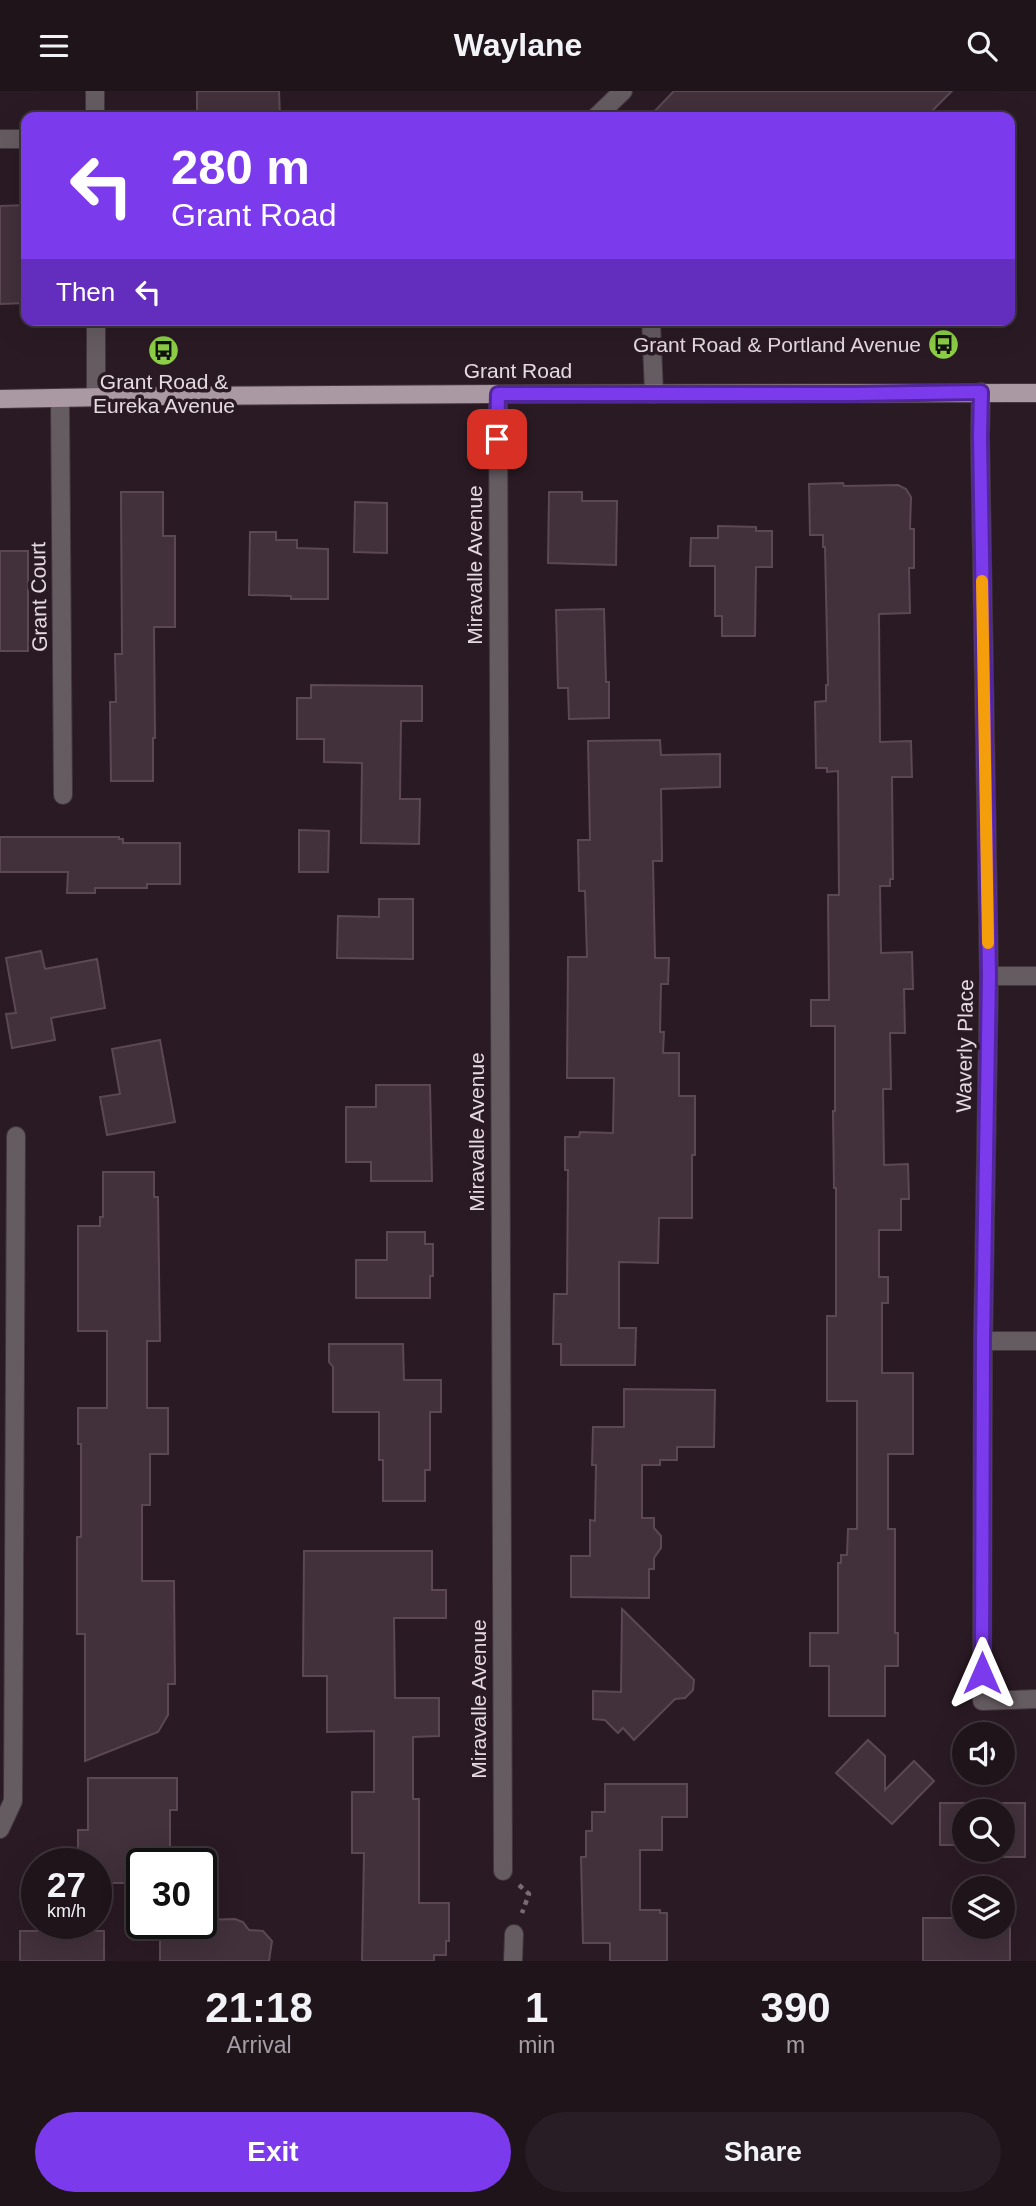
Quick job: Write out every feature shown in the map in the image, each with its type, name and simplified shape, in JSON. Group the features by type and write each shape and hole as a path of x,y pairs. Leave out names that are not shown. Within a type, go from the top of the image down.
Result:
{"main road":[{"name":"Grant Road","path":"0,399 498,394 1036,393"}],"street":[{"path":"95,91 95,112"},
{"path":"600,112 623,91"},
{"path":"0,139 21,139"},
{"path":"96,326 96,397"},
{"path":"651,326 654,394"},
{"name":"Waverly Place","path":"981,392 989,976 983,1341 982,1701 1036,1699"},
{"name":"Miravalle Avenue","path":"498,394 503,1871"},
{"name":"Grant Court","path":"60,398 64,795"},
{"path":"989,976 1036,977"},
{"path":"0,1829 13,1801 7,1392 16,1136"},
{"path":"983,1341 1036,1341"},
{"path":"513,1961 514,1934"}],"path":[{"path":"503,1871 529,1894 514,1934"}],"building":[{"path":"197,91 279,91 280,112 197,112"},
{"path":"674,91 952,91 931,112 654,112"},
{"path":"21,205 21,303 0,304 0,206"},
{"path":"843,483 844,486 898,485 906,489 911,497 910,529 914,529 914,568 909,568 910,613 879,614 880,742 911,741 912,777 892,777 893,879 890,879 890,886 880,886 881,953 912,952 913,989 904,989 905,1033 890,1033 891,1089 883,1089 884,1165 908,1164 909,1199 901,1199 901,1230 879,1230 879,1277 888,1277 888,1303 882,1303 882,1373 913,1373 913,1454 888,1454 888,1529 895,1529 895,1633 898,1633 898,1666 885,1666 885,1716 829,1716 829,1666 810,1666 810,1633 838,1633 838,1563 841,1563 841,1555 847,1555 848,1529 857,1529 857,1401 827,1401 827,1316 836,1316 833,1111 835,1026 811,1026 811,1000 829,1000 828,895 839,895 838,771 827,772 827,768 816,768 815,702 826,701 828,685 825,547 823,535 810,535 809,484"},
{"path":"121,492 163,492 163,536 175,536 175,627 154,627 153,781 111,781 110,702 116,702 115,654 122,654"},
{"path":"549,492 582,492 582,501 617,501 616,565 548,563"},
{"path":"355,502 387,503 387,553 354,552"},
{"path":"718,526 756,527 756,531 772,531 772,567 756,567 755,636 722,636 722,616 715,616 715,566 690,566 691,538 718,538"},
{"path":"250,532 276,532 276,540 297,540 297,548 328,549 328,599 249,595"},
{"path":"0,551 28,551 28,651 0,651"},
{"path":"604,609 609,718 569,719 568,688 558,688 556,610"},
{"path":"311,685 422,686 422,721 401,721 400,799 420,799 419,844 361,843 362,763 324,762 324,739 297,739 297,698 311,698"},
{"path":"660,740 661,755 720,754 720,787 661,789 662,861 653,861 655,958 669,958 668,984 661,984 660,1032 664,1032 663,1053 679,1053 679,1096 695,1096 692,1218 659,1218 658,1263 619,1262 619,1328 636,1328 635,1365 561,1365 561,1344 553,1344 554,1294 567,1294 568,1170 565,1170 565,1137 579,1137 580,1132 613,1133 614,1078 567,1078 568,957 587,957 585,891 579,891 578,840 590,840 588,741"},
{"path":"299,830 329,831 328,872 299,872"},
{"path":"0,837 119,837 123,839 123,843 180,843 180,884 147,884 147,888 95,888 95,893 67,893 68,872 0,872"},
{"path":"379,899 413,899 413,959 337,958 338,916 379,917"},
{"path":"41,951 45,969 97,959 105,1008 51,1018 55,1040 12,1048 6,1014 16,1013 6,958"},
{"path":"160,1040 175,1122 107,1135 100,1097 120,1094 112,1049"},
{"path":"376,1085 430,1085 432,1181 371,1181 371,1162 346,1162 346,1107 376,1107"},
{"path":"103,1172 154,1172 154,1197 158,1197 160,1341 147,1341 147,1408 168,1408 168,1454 150,1454 150,1505 142,1505 142,1581 174,1581 175,1684 168,1684 168,1715 158,1732 85,1761 85,1634 77,1634 77,1537 81,1537 81,1444 78,1444 78,1408 107,1408 107,1331 78,1331 78,1226 100,1226 100,1217 103,1217"},
{"path":"387,1232 425,1232 425,1244 433,1244 430,1298 356,1298 356,1260 387,1260"},
{"path":"329,1344 403,1344 404,1380 441,1380 441,1412 430,1412 430,1470 425,1470 425,1501 383,1501 383,1460 379,1460 379,1412 333,1412 333,1367 329,1362"},
{"path":"624,1389 715,1390 714,1447 677,1447 677,1460 660,1460 660,1465 642,1465 642,1518 654,1518 654,1528 661,1536 661,1548 654,1558 654,1569 649,1569 649,1598 571,1597 571,1556 590,1556 590,1520 595,1521 596,1465 592,1465 593,1427 624,1427"},
{"path":"304,1551 432,1551 432,1590 446,1590 446,1618 394,1618 395,1698 439,1698 439,1736 413,1737 413,1799 419,1799 419,1903 449,1903 449,1941 446,1941 446,1955 434,1955 434,1961 362,1961 364,1853 352,1853 352,1792 374,1792 374,1731 327,1732 327,1676 303,1676"},
{"path":"622,1609 694,1680 693,1690 685,1698 675,1699 634,1740 623,1728 618,1733 605,1720 593,1719 593,1691 621,1692"},
{"path":"868,1740 885,1756 885,1790 914,1761 934,1781 892,1824 836,1773"},
{"path":"88,1778 177,1778 177,1810 170,1810 170,1848 126,1848 126,1883 112,1883 112,1848 78,1848 78,1830 88,1830"},
{"path":"605,1784 687,1784 687,1817 662,1817 662,1850 640,1850 640,1910 660,1910 660,1913 667,1913 667,1961 610,1961 610,1943 583,1943 581,1857 586,1857 586,1831 592,1831 592,1812 605,1812"},
{"path":"940,1803 952,1803 952,1845 940,1845"},
{"path":"1015,1803 1025,1803 1025,1857 1015,1857"},
{"path":"923,1918 952,1918 952,1939 1010,1939 1010,1961 923,1961"},
{"path":"235,1919 243,1922 249,1930 263,1931 272,1941 269,1961 160,1961 160,1939 217,1939 217,1920"},
{"path":"20,1931 21,1939 104,1939 104,1961 20,1961"}],"slow traffic":[{"path":"982,581 988,943"}],"place":[{"name":"Grant Road & Portland Avenue","path":"944,345"},
{"name":"Grant Road & Eureka Avenue","path":"164,350"}],"route":[{"path":"497,439 498,394 981,392 989,976 983,1341 982,1673"}]}
